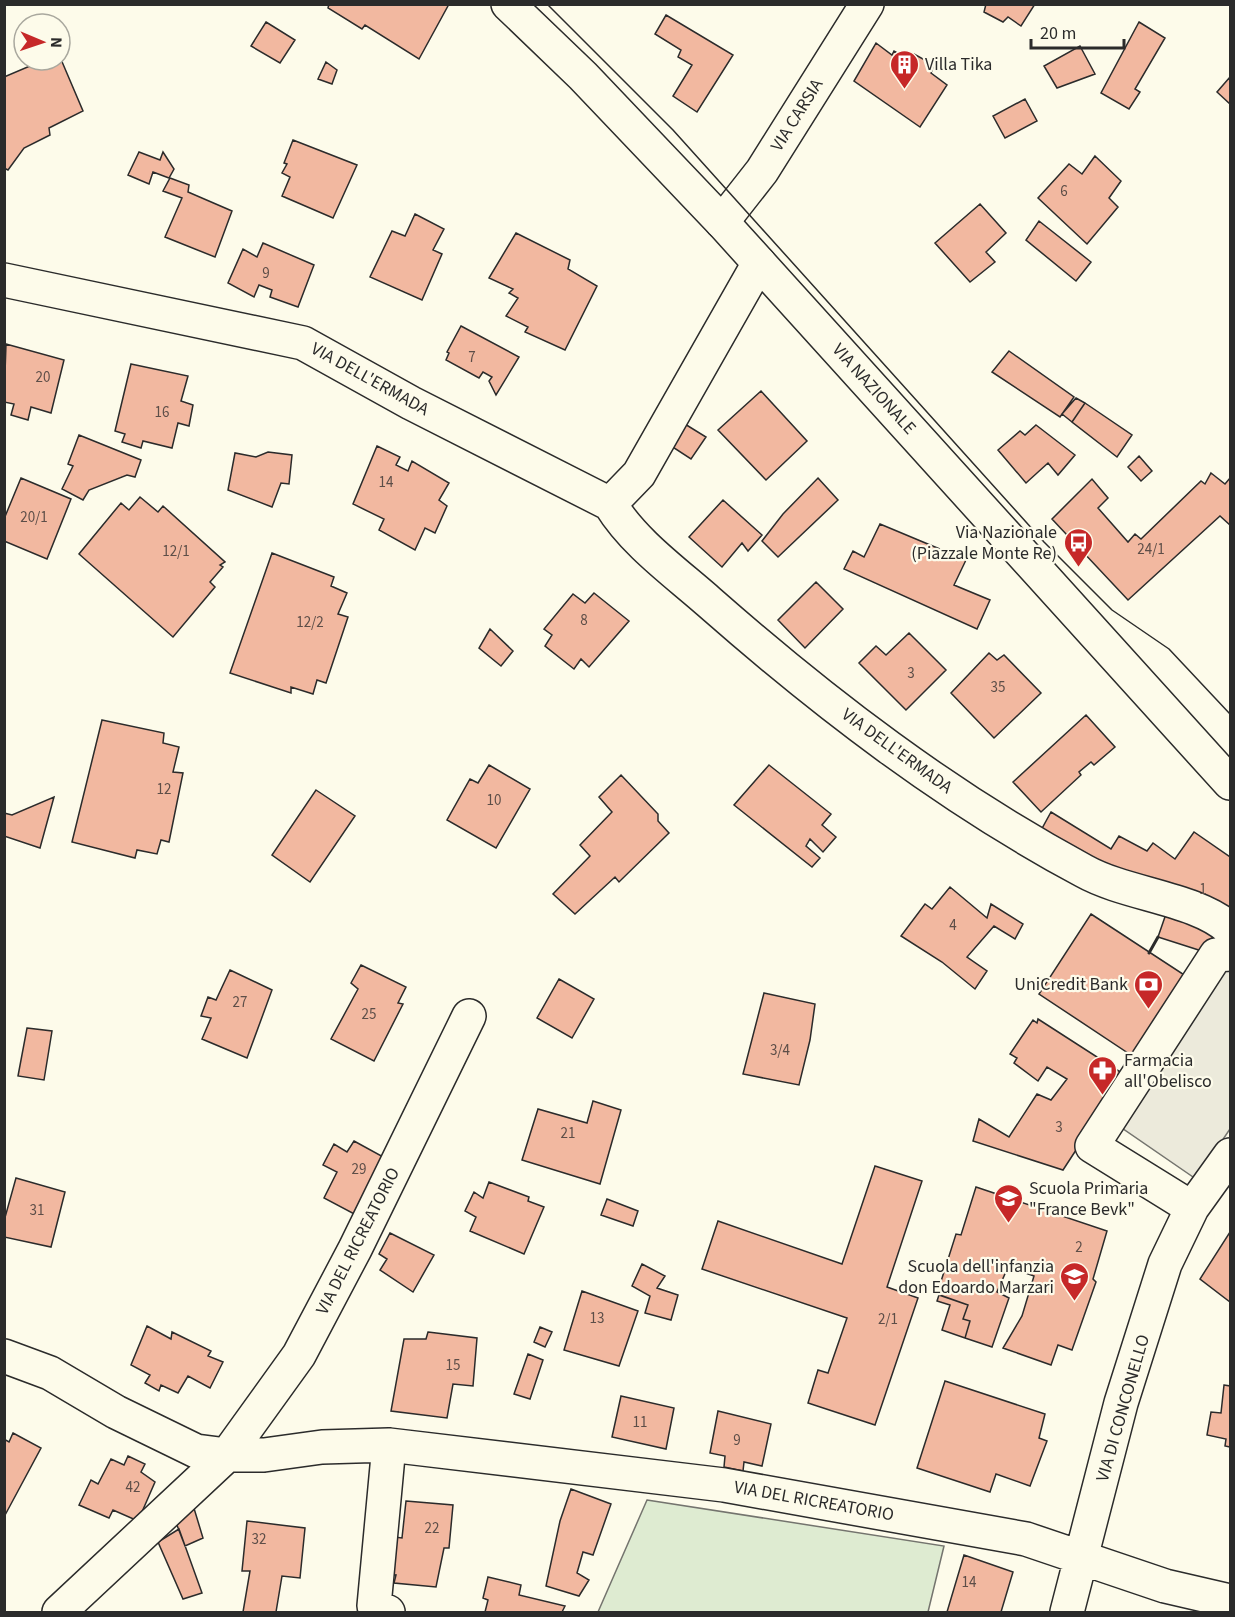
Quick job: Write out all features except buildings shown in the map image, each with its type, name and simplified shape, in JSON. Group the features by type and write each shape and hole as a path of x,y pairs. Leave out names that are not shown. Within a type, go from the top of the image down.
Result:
{"street":[{"name":"VIA NAZIONALE","path":"507,4 583,76 722,222 1230,783"},
{"name":"VIA CARSIA","path":"722,222 762,171 867,4"},
{"path":"610,504 639,474 759,263"},
{"name":"VIA DELL'ERMADA","path":"5,282 140,306 303,343 411,403 610,504 622,524 744,633 894,754 1031,842 1087,873 1128,890 1217,916 1230,929"},
{"path":"1192,1208 1092,1146 1216,955 1230,954"},
{"name":"VIA DEL RICREATORIO","path":"59,1612 227,1455 299,1354 355,1249 469,1016"},
{"name":"VIA DI CONCONELLO","path":"1067,1612 1121,1403 1165,1264 1192,1208 1230,1155"},
{"name":"VIA DEL RICREATORIO","path":"4,1356 50,1373 116,1412 196,1451 227,1455 264,1455 322,1447 389,1445 724,1485 1026,1539 1165,1586 1230,1601"},
{"path":"388,1612 374,1606 389,1445"}],"green space":[{"path":"647,1500 944,1546 928,1612 598,1612"}],"shaded area":[{"path":"1230,964 1230,1129 1196,1179 1119,1126"}],"tram line":[{"path":"547,4 673,130 1044,542 1112,610 1169,649 1230,714"}],"wall":[{"path":"1149,953 1158,937"}],"place":[{"name":"Villa Tika","path":"904,90"},
{"name":"Via Nazionale (Piazzale Monte Re)","path":"1078,568"},
{"name":"UniCredit Bank","path":"1149,1010"},
{"name":"Farmacia all'Obelisco","path":"1103,1096"},
{"name":"Scuola Primaria \"France Bevk\"","path":"1008,1224"},
{"name":"Scuola dell'infanzia don Edoardo Marzari","path":"1075,1302"}]}
